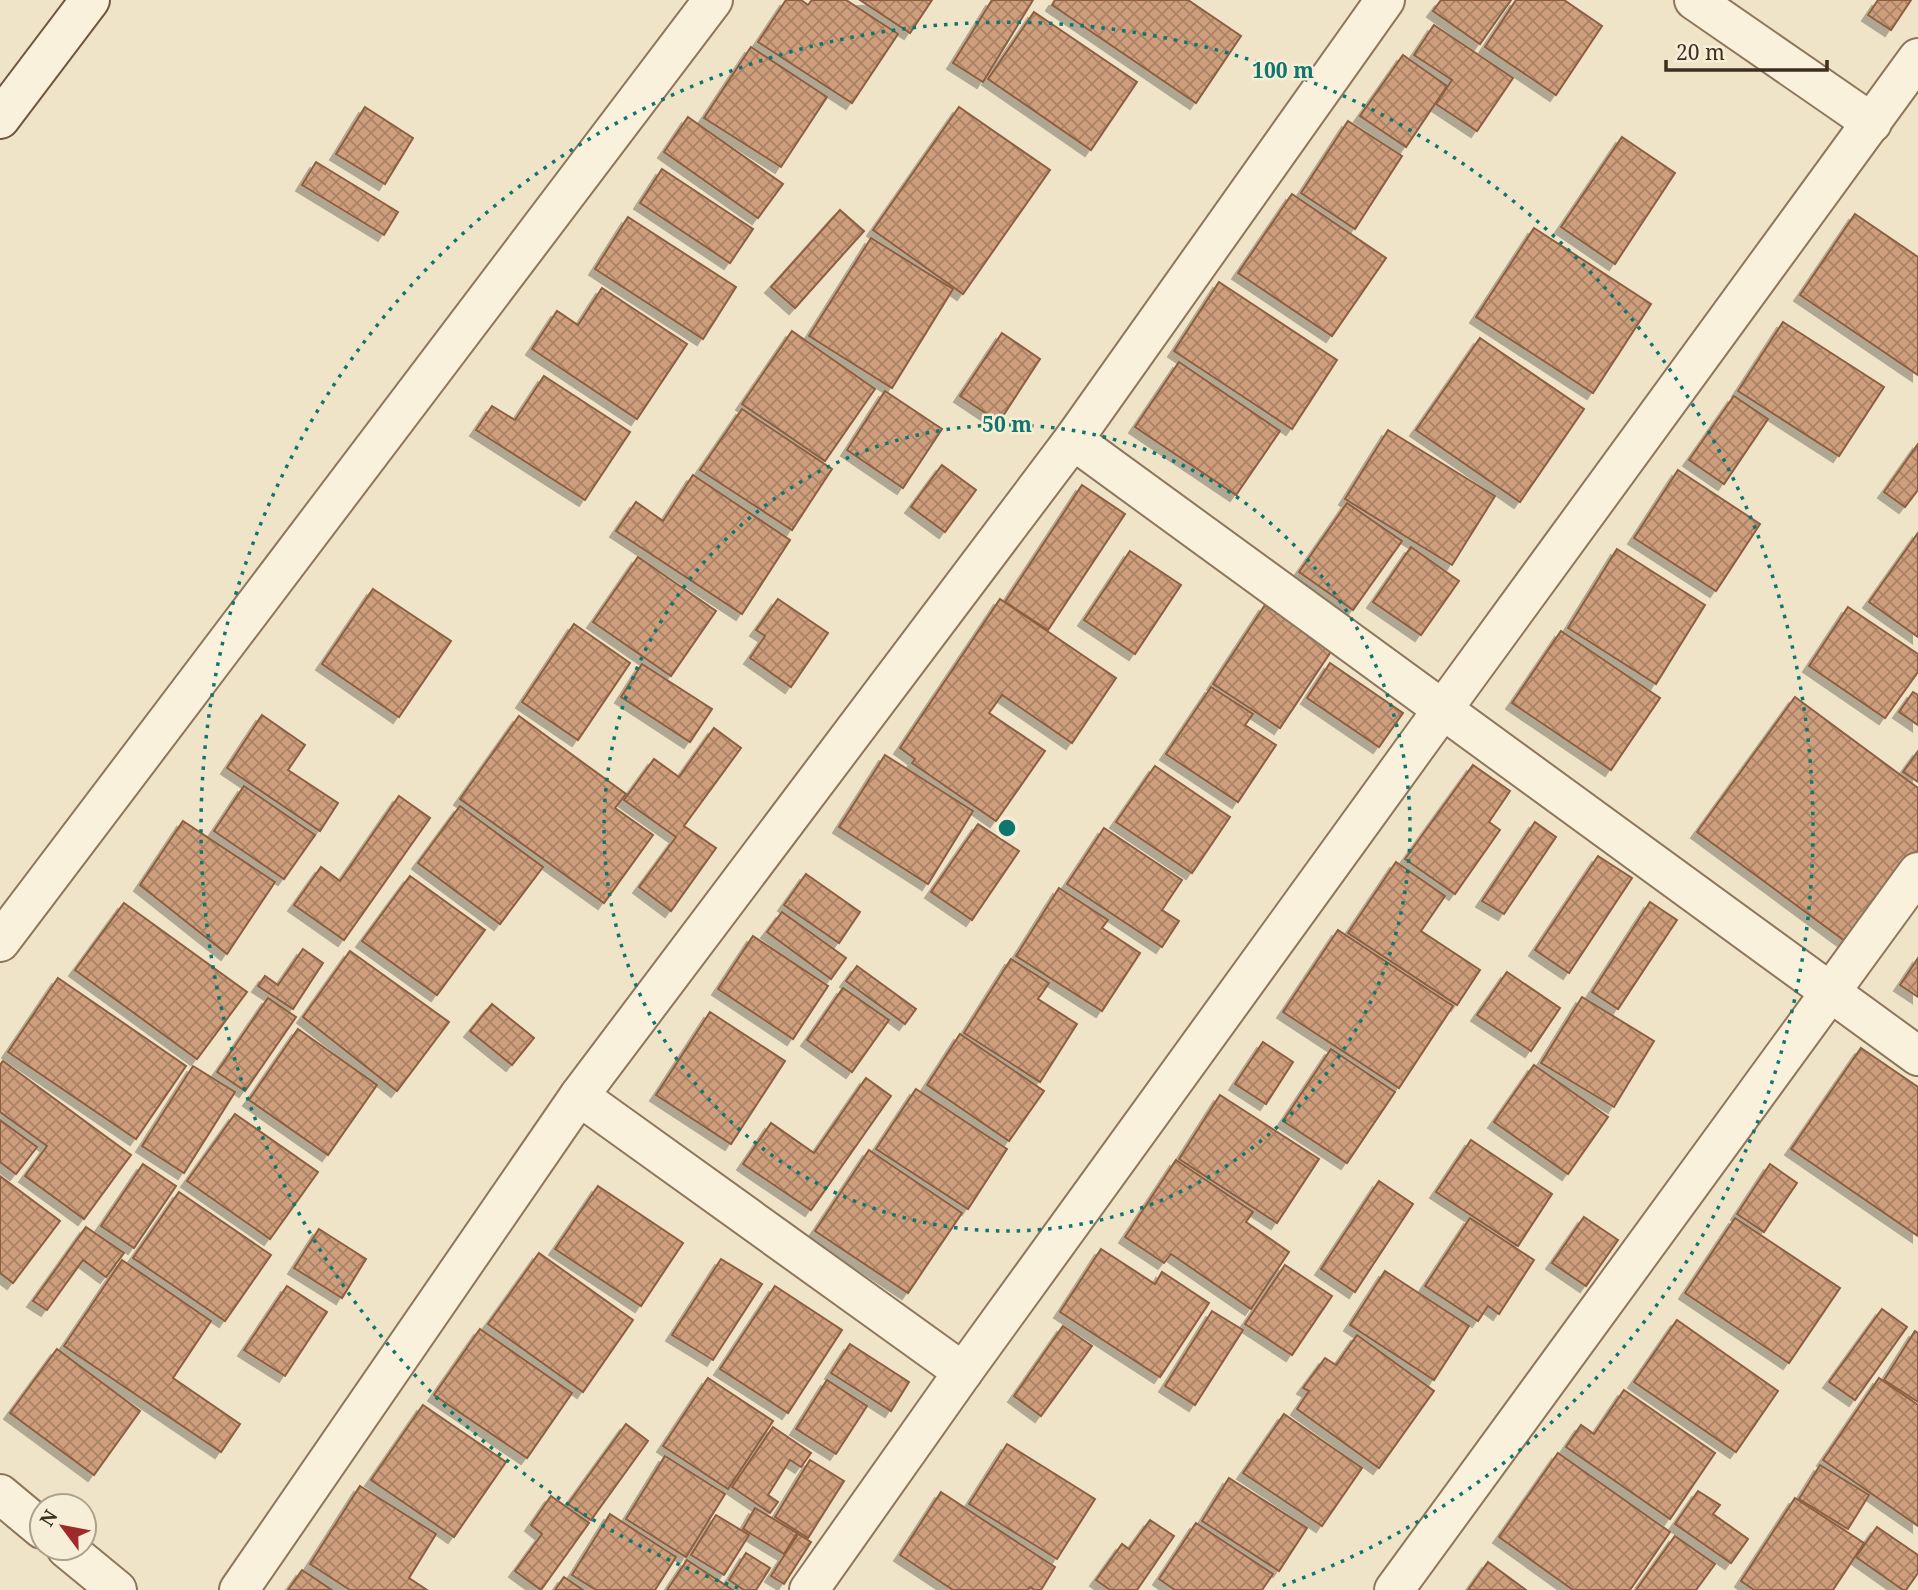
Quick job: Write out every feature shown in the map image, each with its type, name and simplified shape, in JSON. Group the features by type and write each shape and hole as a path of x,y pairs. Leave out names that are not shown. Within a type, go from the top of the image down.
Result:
{"street":[{"path":"0,119 90,0"},
{"path":"0,942 713,0"},
{"path":"239,1590 579,1096 1073,440 1385,0"},
{"path":"1693,0 1872,122"},
{"path":"810,1590 963,1372 1918,58"},
{"path":"1073,440 1918,1056"},
{"path":"1394,1590 1918,872"},
{"path":"579,1096 963,1372"},
{"path":"0,1494 28,1517"},
{"path":"83,1562 117,1590"}],"building":[{"path":"786,0 801,0 808,5 812,0 846,0 898,34 852,103 758,42"},
{"path":"860,0 932,0 910,33"},
{"path":"992,0 1033,0 983,82 953,63"},
{"path":"1055,0 1188,0 1241,36 1196,103 1052,5"},
{"path":"1441,0 1511,0 1480,44 1433,11"},
{"path":"1516,0 1564,0 1602,26 1556,95 1485,47"},
{"path":"1878,0 1911,0 1891,30 1868,15"},
{"path":"1034,12 1137,82 1091,150 988,79"},
{"path":"1434,25 1513,78 1477,131 1436,104 1452,80 1414,55"},
{"path":"751,47 827,97 781,167 704,118"},
{"path":"1403,55 1447,86 1406,147 1360,116"},
{"path":"365,107 413,138 385,184 336,154"},
{"path":"959,107 1050,170 963,294 873,230"},
{"path":"688,117 783,184 758,218 664,152"},
{"path":"1348,121 1402,156 1355,229 1301,193"},
{"path":"1622,137 1675,173 1615,264 1561,227"},
{"path":"316,162 398,212 384,235 302,185"},
{"path":"662,169 753,229 730,263 640,203"},
{"path":"1292,194 1386,258 1332,336 1238,273"},
{"path":"840,210 864,231 795,308 771,287"},
{"path":"1855,214 1918,257 1918,375 1800,295"},
{"path":"628,217 736,287 703,339 595,269"},
{"path":"1534,228 1651,304 1593,393 1476,317"},
{"path":"871,238 953,289 892,388 809,336"},
{"path":"1219,282 1337,360 1292,429 1174,351"},
{"path":"602,288 687,344 637,419 532,349 557,311 578,325"},
{"path":"1783,322 1884,387 1839,456 1738,391"},
{"path":"792,331 875,389 825,461 742,404"},
{"path":"1002,333 1040,359 999,422 960,396"},
{"path":"1480,338 1584,409 1520,502 1416,430"},
{"path":"1179,362 1280,431 1236,495 1135,427"},
{"path":"544,376 630,432 585,500 476,430 492,406 515,420"},
{"path":"885,391 942,429 903,488 847,450"},
{"path":"1734,396 1768,419 1724,484 1689,460"},
{"path":"742,409 832,469 792,530 700,470"},
{"path":"1388,430 1495,496 1452,565 1345,499"},
{"path":"1918,444 1918,490 1905,507 1884,492"},
{"path":"942,465 976,490 945,532 911,507"},
{"path":"1678,470 1760,524 1716,591 1634,538"},
{"path":"693,475 790,540 742,614 616,531 636,502 663,521"},
{"path":"1082,485 1125,514 1048,630 1005,602"},
{"path":"1347,503 1402,541 1353,610 1299,572"},
{"path":"1918,533 1918,637 1869,602"},
{"path":"1411,547 1459,581 1421,635 1373,602"},
{"path":"1617,549 1705,605 1656,684 1568,628"},
{"path":"1130,551 1181,585 1135,654 1084,620"},
{"path":"638,557 716,611 671,676 593,622"},
{"path":"373,589 451,641 399,717 322,664"},
{"path":"778,599 828,633 791,687 750,658 765,636 756,630"},
{"path":"1000,599 1116,678 1072,743 1002,695 989,713 1045,751 996,821 912,763 915,759 900,748"},
{"path":"1265,605 1332,650 1280,728 1213,684"},
{"path":"1848,607 1918,654 1918,672 1885,718 1809,666"},
{"path":"574,624 630,663 578,740 522,702"},
{"path":"1561,631 1660,698 1611,770 1512,703"},
{"path":"1330,663 1403,713 1379,747 1307,698"},
{"path":"642,664 712,709 690,742 621,697"},
{"path":"1211,687 1253,714 1245,725 1276,745 1238,802 1166,754"},
{"path":"1913,692 1918,695 1918,725 1899,712"},
{"path":"1795,697 1918,788 1918,850 1849,944 1697,832"},
{"path":"262,715 305,745 288,770 338,803 320,831 227,768"},
{"path":"519,716 626,794 615,808 653,835 604,903 460,799"},
{"path":"714,728 741,748 684,826 716,848 671,911 639,887 676,837 624,800 654,759 679,777"},
{"path":"1918,751 1918,782 1903,772"},
{"path":"885,755 973,811 928,884 839,827"},
{"path":"1473,765 1510,791 1489,822 1500,830 1455,894 1405,859"},
{"path":"1155,766 1230,817 1192,873 1116,822"},
{"path":"244,786 315,835 284,879 214,831"},
{"path":"399,796 430,818 344,940 294,905 321,867 340,881"},
{"path":"460,806 543,867 500,924 418,863"},
{"path":"183,821 275,882 227,954 140,885"},
{"path":"1535,822 1556,837 1504,914 1482,901"},
{"path":"978,824 1019,851 972,920 931,892"},
{"path":"1104,828 1182,880 1162,910 1179,921 1162,947 1067,884"},
{"path":"1598,856 1632,878 1569,973 1535,950"},
{"path":"1396,862 1445,896 1421,931 1480,970 1457,1005 1348,933"},
{"path":"806,874 860,912 839,943 784,905"},
{"path":"410,876 485,930 437,995 362,941"},
{"path":"1059,888 1108,920 1102,928 1140,953 1102,1011 1016,956"},
{"path":"1650,902 1677,920 1618,1009 1592,992"},
{"path":"124,903 247,992 197,1059 75,970"},
{"path":"782,912 846,958 831,979 767,932"},
{"path":"1338,930 1453,1006 1399,1088 1283,1012"},
{"path":"753,936 828,986 793,1039 718,989"},
{"path":"303,949 323,963 293,1009 258,986 265,976 278,985"},
{"path":"350,951 449,1022 397,1091 303,1017"},
{"path":"1918,958 1918,997 1900,985"},
{"path":"1011,959 1049,983 1038,999 1077,1024 1040,1082 964,1033"},
{"path":"857,966 916,1009 905,1024 846,981"},
{"path":"1507,972 1560,1008 1531,1051 1477,1015"},
{"path":"58,978 186,1066 136,1139 8,1052"},
{"path":"843,988 889,1020 852,1072 807,1040"},
{"path":"1582,997 1654,1041 1614,1107 1541,1063"},
{"path":"268,998 296,1017 245,1091 217,1072"},
{"path":"492,1004 534,1038 512,1065 470,1031"},
{"path":"710,1012 785,1061 731,1144 656,1095"},
{"path":"298,1029 377,1085 328,1155 249,1100"},
{"path":"960,1034 1044,1091 1009,1141 927,1085"},
{"path":"1263,1042 1293,1062 1266,1104 1235,1084"},
{"path":"1861,1048 1918,1087 1918,1236 1791,1149"},
{"path":"1331,1049 1395,1092 1347,1163 1283,1121"},
{"path":"3,1061 131,1155 84,1219 25,1176 47,1146 0,1112 0,1065"},
{"path":"1534,1065 1608,1117 1568,1174 1494,1122"},
{"path":"193,1066 235,1092 184,1173 142,1146"},
{"path":"866,1078 891,1096 811,1210 743,1164 771,1123 814,1153"},
{"path":"916,1089 1007,1149 968,1209 876,1149"},
{"path":"1220,1095 1319,1159 1277,1223 1179,1159"},
{"path":"235,1114 318,1172 270,1239 187,1181"},
{"path":"0,1120 37,1147 16,1174 0,1162"},
{"path":"1471,1140 1552,1194 1518,1246 1436,1192"},
{"path":"869,1150 962,1213 908,1293 815,1231"},
{"path":"1176,1160 1253,1212 1246,1222 1289,1252 1251,1309 1171,1254 1164,1263 1125,1237"},
{"path":"143,1164 176,1186 134,1248 101,1226"},
{"path":"1770,1164 1797,1183 1764,1232 1737,1214"},
{"path":"0,1176 60,1221 13,1283 0,1273"},
{"path":"1379,1181 1413,1204 1355,1292 1321,1269"},
{"path":"598,1186 683,1243 641,1306 555,1249"},
{"path":"179,1192 271,1255 225,1321 133,1258"},
{"path":"1584,1217 1618,1240 1586,1286 1552,1263"},
{"path":"1470,1218 1534,1260 1499,1314 1488,1306 1478,1321 1425,1286"},
{"path":"1735,1218 1840,1288 1789,1363 1685,1293"},
{"path":"86,1227 124,1253 106,1277 83,1260 47,1310 33,1301"},
{"path":"319,1229 366,1259 342,1298 294,1268"},
{"path":"1101,1249 1155,1284 1162,1272 1209,1303 1160,1377 1060,1312"},
{"path":"539,1253 633,1320 583,1392 488,1324"},
{"path":"721,1259 762,1284 713,1360 672,1335"},
{"path":"122,1260 211,1321 173,1378 240,1424 221,1452 64,1346"},
{"path":"1285,1265 1332,1296 1292,1355 1245,1324"},
{"path":"1385,1271 1469,1326 1434,1380 1350,1325"},
{"path":"287,1286 327,1312 285,1376 244,1350"},
{"path":"775,1286 842,1330 788,1413 720,1369"},
{"path":"1882,1309 1907,1327 1855,1400 1829,1382"},
{"path":"1212,1311 1243,1330 1195,1405 1165,1386"},
{"path":"1677,1320 1778,1391 1736,1452 1634,1382"},
{"path":"1063,1326 1092,1346 1041,1416 1014,1396"},
{"path":"480,1329 572,1393 527,1458 434,1395"},
{"path":"1915,1331 1918,1333 1918,1402 1884,1380"},
{"path":"1357,1335 1434,1391 1379,1468 1297,1409 1309,1391 1303,1388 1325,1358 1336,1365"},
{"path":"850,1344 909,1382 891,1411 831,1373"},
{"path":"57,1349 140,1411 94,1475 10,1413"},
{"path":"708,1378 773,1421 728,1489 663,1446"},
{"path":"1879,1378 1918,1405 1918,1526 1823,1460"},
{"path":"827,1380 867,1406 836,1454 796,1429"},
{"path":"1624,1390 1715,1453 1670,1519 1566,1447 1581,1425 1594,1434"},
{"path":"423,1405 506,1462 454,1537 371,1480"},
{"path":"1284,1414 1362,1468 1322,1526 1243,1473"},
{"path":"626,1424 648,1441 591,1520 568,1504"},
{"path":"773,1427 811,1453 801,1467 790,1460 768,1495 778,1502 770,1513 732,1487"},
{"path":"1007,1444 1095,1499 1057,1559 969,1504"},
{"path":"1558,1453 1670,1532 1630,1590 1573,1590 1499,1537"},
{"path":"665,1456 725,1494 686,1557 626,1519"},
{"path":"810,1460 844,1481 808,1538 775,1517"},
{"path":"1820,1465 1869,1495 1848,1529 1799,1499"},
{"path":"1229,1478 1307,1528 1279,1571 1202,1521"},
{"path":"360,1486 436,1534 409,1578 427,1590 350,1590 310,1564"},
{"path":"1698,1491 1720,1505 1713,1514 1748,1539 1731,1563 1675,1524"},
{"path":"941,1492 1055,1567 1041,1590 1030,1587 1028,1590 953,1590 900,1555"},
{"path":"551,1496 589,1523 541,1590 515,1571 542,1534 531,1525"},
{"path":"1795,1498 1864,1543 1833,1590 1754,1590 1741,1581"},
{"path":"755,1508 797,1533 784,1554 743,1529"},
{"path":"610,1514 676,1557 655,1590 596,1590 572,1575"},
{"path":"716,1515 749,1535 724,1575 691,1555"},
{"path":"1150,1520 1174,1536 1137,1590 1110,1590 1096,1580 1122,1544 1129,1549"},
{"path":"1196,1523 1273,1574 1262,1590 1175,1590 1159,1579"},
{"path":"1877,1527 1918,1555 1918,1573 1906,1590 1856,1557"},
{"path":"798,1534 811,1542 784,1584 771,1576"},
{"path":"1675,1536 1715,1564 1696,1590 1636,1590"},
{"path":"746,1553 770,1568 756,1590 744,1590 729,1580"},
{"path":"687,1560 733,1590 667,1590"},
{"path":"1488,1562 1526,1590 1468,1590"},
{"path":"302,1570 332,1590 288,1590"},
{"path":"564,1577 583,1590 555,1590"}]}
